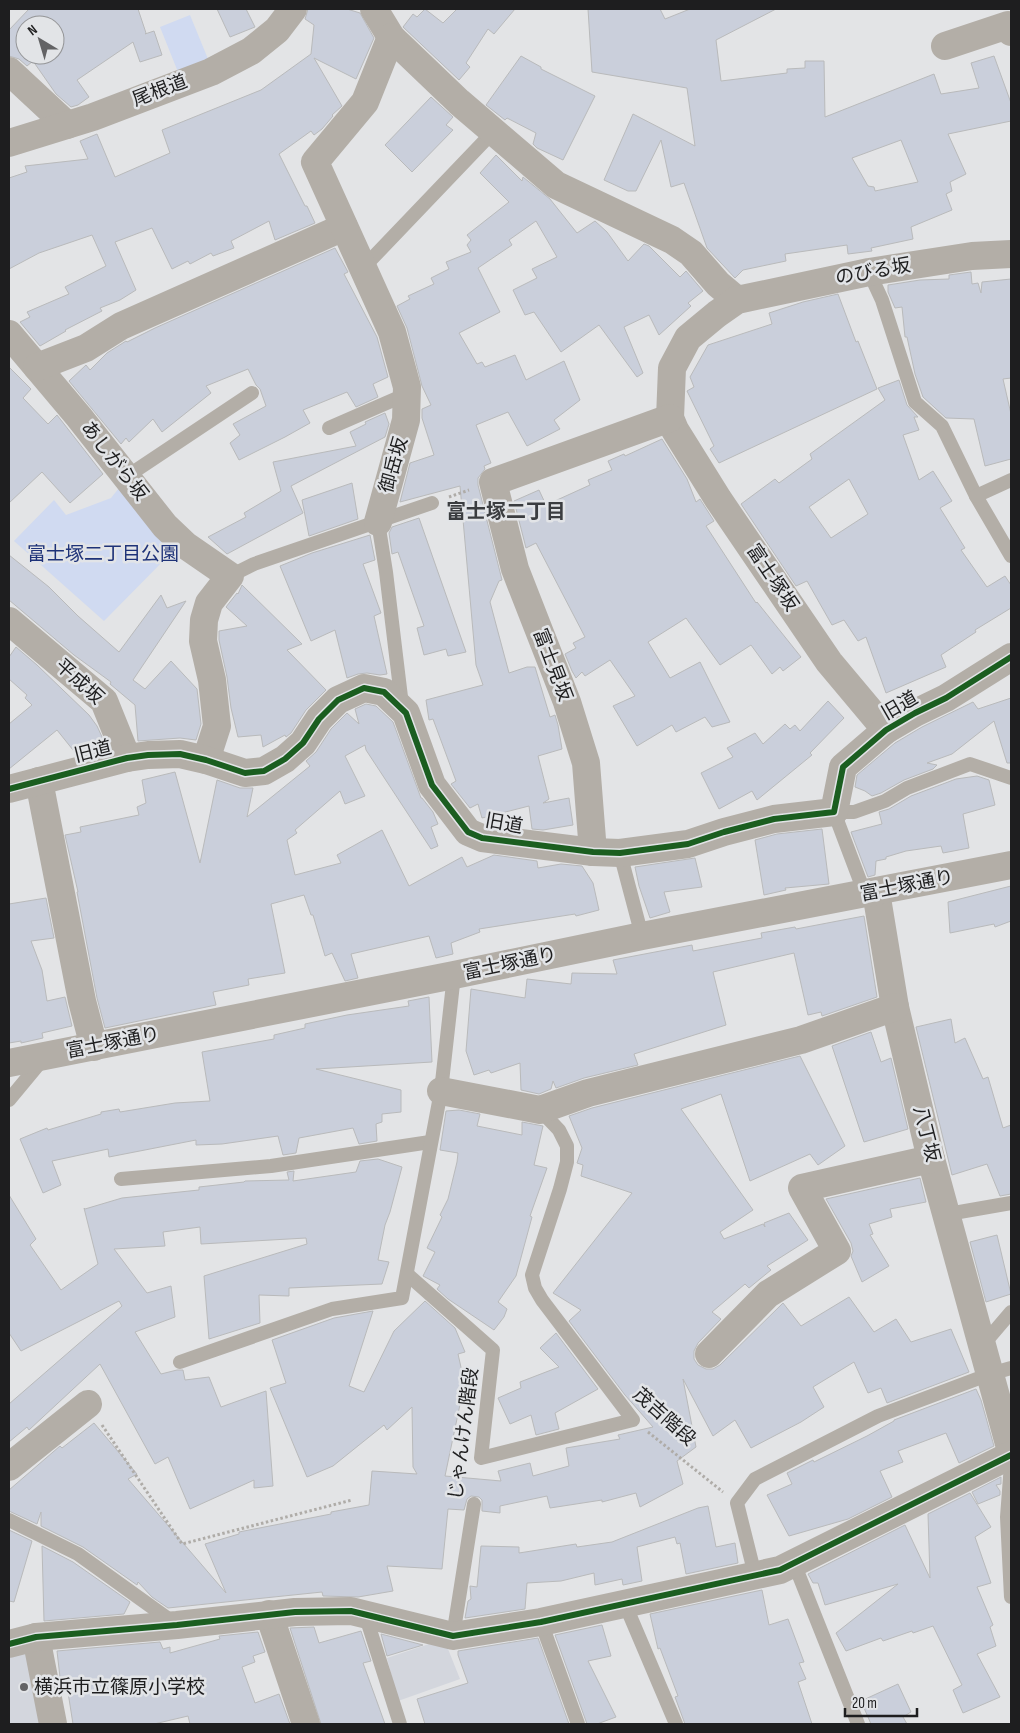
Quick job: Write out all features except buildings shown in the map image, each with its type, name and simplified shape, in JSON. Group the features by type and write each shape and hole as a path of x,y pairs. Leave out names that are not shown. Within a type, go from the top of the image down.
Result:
{"street":[{"name":"尾根道","path":"9,143 93,117 201,75 251,51 277,30 293,9"},
{"path":"374,9 391,37 493,132 556,185 672,240 691,253 718,284 737,300 688,338 672,368 670,418 493,482"},
{"path":"944,46 1008,25 1011,32"},
{"name":"御岳坂","path":"378,522 406,420 407,387 392,332 315,162 365,102 391,37"},
{"path":"9,71 67,125"},
{"path":"37,367 86,348 121,326 344,227"},
{"name":"のびる坂","path":"737,300 869,272 972,256 1011,254"},
{"name":"あしがら坂","path":"9,334 164,526 185,545 230,576"},
{"name":"富士塚坂","path":"670,418 674,430 718,499 829,662 886,730"},
{"name":"富士見坂","path":"493,482 515,569 567,702 586,762 593,852"},
{"path":"206,760 217,726 212,680 203,641 204,620 210,603 230,576"},
{"name":"平成坂","path":"9,621 104,701 128,758"},
{"name":"旧道","path":"9,789 128,758 148,755 180,754 206,760 245,773 264,771 285,759 303,743 319,719 338,700 364,688 384,692 406,713 432,785 468,832 482,838 593,852 620,853 688,844 774,819 834,812 843,767 886,730 914,713 946,698 1011,657"},
{"path":"39,781 82,1001 94,1047"},
{"name":"富士塚通り","path":"9,1063 642,936 1011,865"},
{"name":"八丁坂","path":"870,893 895,1007 932,1159 982,1346 1000,1371 1011,1453"},
{"path":"441,1091 540,1110 588,1093 801,1040 895,1007"},
{"path":"710,1354 768,1294 837,1250 802,1188 932,1159"},
{"path":"9,1467 88,1404"},
{"path":"9,1644 36,1637 295,1612 351,1611 453,1636 541,1622 780,1570 1011,1453"},
{"path":"269,1614 306,1724"},
{"path":"36,1637 53,1724"}],"lane":[{"path":"363,268 493,132"},
{"path":"869,272 882,300 915,402 942,426 976,496 1011,556"},
{"path":"126,477 252,393"},
{"path":"329,428 407,394"},
{"path":"976,496 1011,480"},
{"path":"230,576 254,564 432,503"},
{"name":"御岳坂","path":"378,522 401,697 406,713"},
{"path":"870,893 834,812 854,812 885,801 907,788 970,764 1011,778"},
{"path":"620,853 642,936"},
{"path":"180,1362 332,1309 402,1298 441,1091 454,975"},
{"path":"9,1100 45,1056"},
{"name":"茂吉階段","path":"540,1110 559,1130 567,1146 567,1162 532,1275 535,1288 542,1300 633,1420"},
{"path":"121,1179 272,1166 430,1142"},
{"path":"948,1214 1011,1203"},
{"name":"じゃんけん階段","path":"407,1274 493,1350 481,1458 633,1420"},
{"path":"982,1346 1011,1312"},
{"path":"756,1575 737,1503 755,1479 878,1416 1000,1371"},
{"path":"1011,1464 1007,1517 1011,1597"},
{"name":"じゃんけん階段","path":"453,1636 474,1504"},
{"path":"9,1520 78,1554 177,1624"},
{"path":"794,1563 858,1724"},
{"path":"625,1604 676,1724"},
{"path":"365,1614 400,1724"},
{"path":"541,1622 578,1724"}],"path":[{"path":"432,503 493,482"},
{"path":"88,1404 182,1544 352,1500"}],"shaded area":[{"path":"429,1644 446,1644 460,1679 398,1701 387,1658"},
{"name":"横浜市立篠原小学校","path":"30,1645 48,1724 9,1724 9,1651"}],"green space":[{"path":"190,15 208,59 178,72 160,27"},
{"name":"富士塚二丁目公園","path":"119,488 173,551 104,621 14,541 54,500 66,515 111,498"}],"cycle path":[{"path":"9,789 127,758 148,755 180,754 206,760 245,773 264,771 285,759 303,743 319,719 338,700 364,688 384,692 406,713 432,785 468,832 482,838 593,852 620,853 688,844 774,819 834,812 843,767 886,730 946,698 1011,657"},
{"path":"9,1644 36,1637 177,1625 295,1612 351,1611 453,1636 541,1622 780,1570 1011,1455"}],"place":[{"name":"横浜市立篠原小学校","path":"24,1687"}],"district":[{"name":"富士塚二丁目","path":"506,512"}]}
